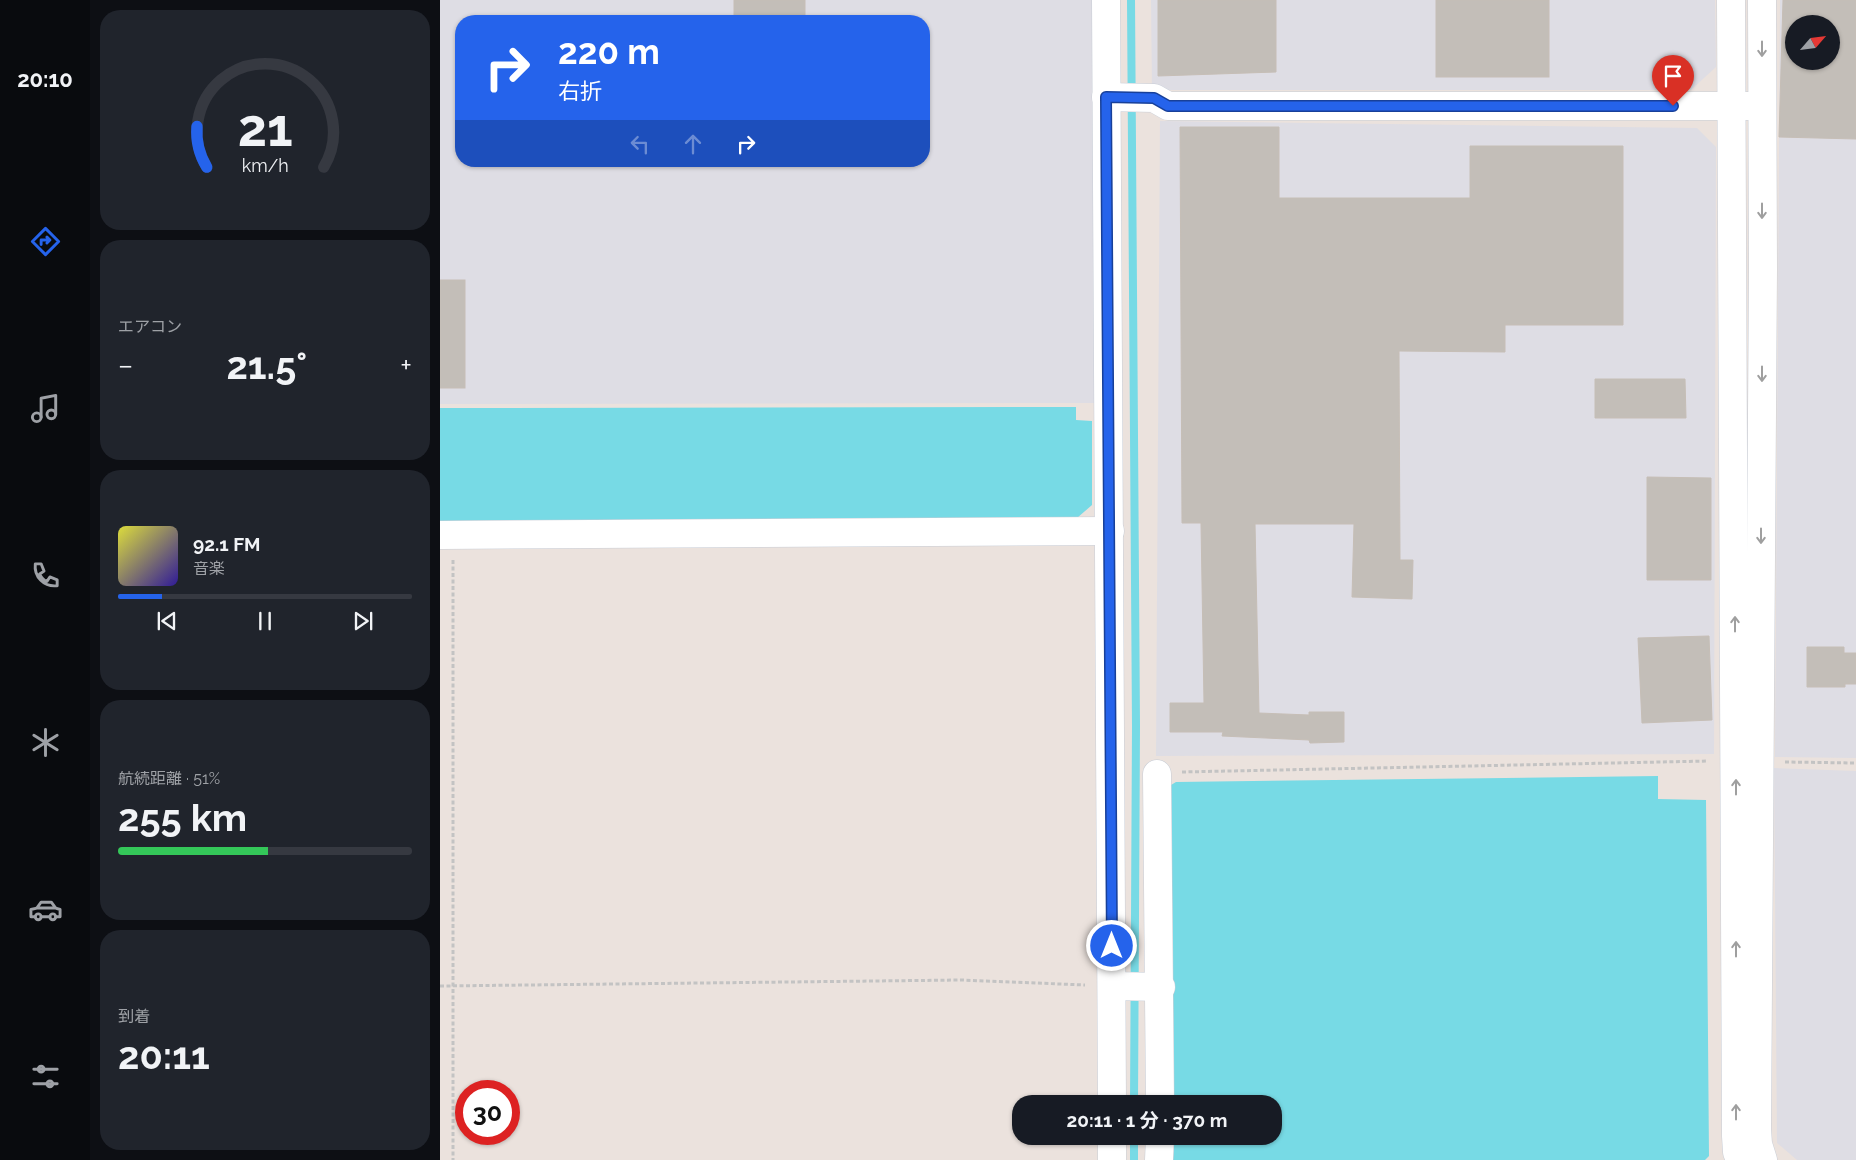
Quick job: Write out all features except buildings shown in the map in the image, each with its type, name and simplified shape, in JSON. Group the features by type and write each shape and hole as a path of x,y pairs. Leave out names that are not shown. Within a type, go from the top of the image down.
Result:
{"street":[{"path":"1106,0 1112,97 1110,531 1137,986 1158,1095"},
{"path":"1731,0 1735,498 1736,1136 1740,1160"},
{"path":"1762,0 1763,269 1757,1129 1758,1144 1763,1160"},
{"path":"1112,97 1157,102 1762,105"},
{"path":"446,535 1110,531"},
{"path":"1114,1095 1137,986 1157,774"},
{"path":"1112,1145 1112,1160"},
{"path":"1159,1160 1160,1145"}],"path":[{"path":"446,535 453,1160"},
{"path":"1157,774 1714,761"},
{"path":"1777,762 1856,763"},
{"path":"440,986 961,980 1137,986"}],"shaded area":[{"path":"440,0 1094,0 1094,403 440,404"},
{"path":"1151,0 1715,0 1716,67 1691,90 1152,90"},
{"path":"1780,0 1856,0 1856,758 1775,757"},
{"path":"1160,121 1697,128 1716,147 1714,754 1156,756"},
{"path":"1774,768 1856,771 1856,1160 1797,1160 1777,1143"}],"water":[{"path":"1076,407 1076,420 1092,421 1092,505 1077,518 440,521 440,408"},
{"path":"1658,776 1658,799 1706,800 1709,1156 1705,1160 1171,1160 1169,1145 1282,1145 1282,1095 1168,1095 1166,788 1176,782"}],"waterway":[{"path":"1131,0 1136,726 1134,1095"},
{"path":"1134,1145 1134,1160"}],"route":[{"path":"1112,946 1106,97 1154,98 1168,106 1673,106"}]}
